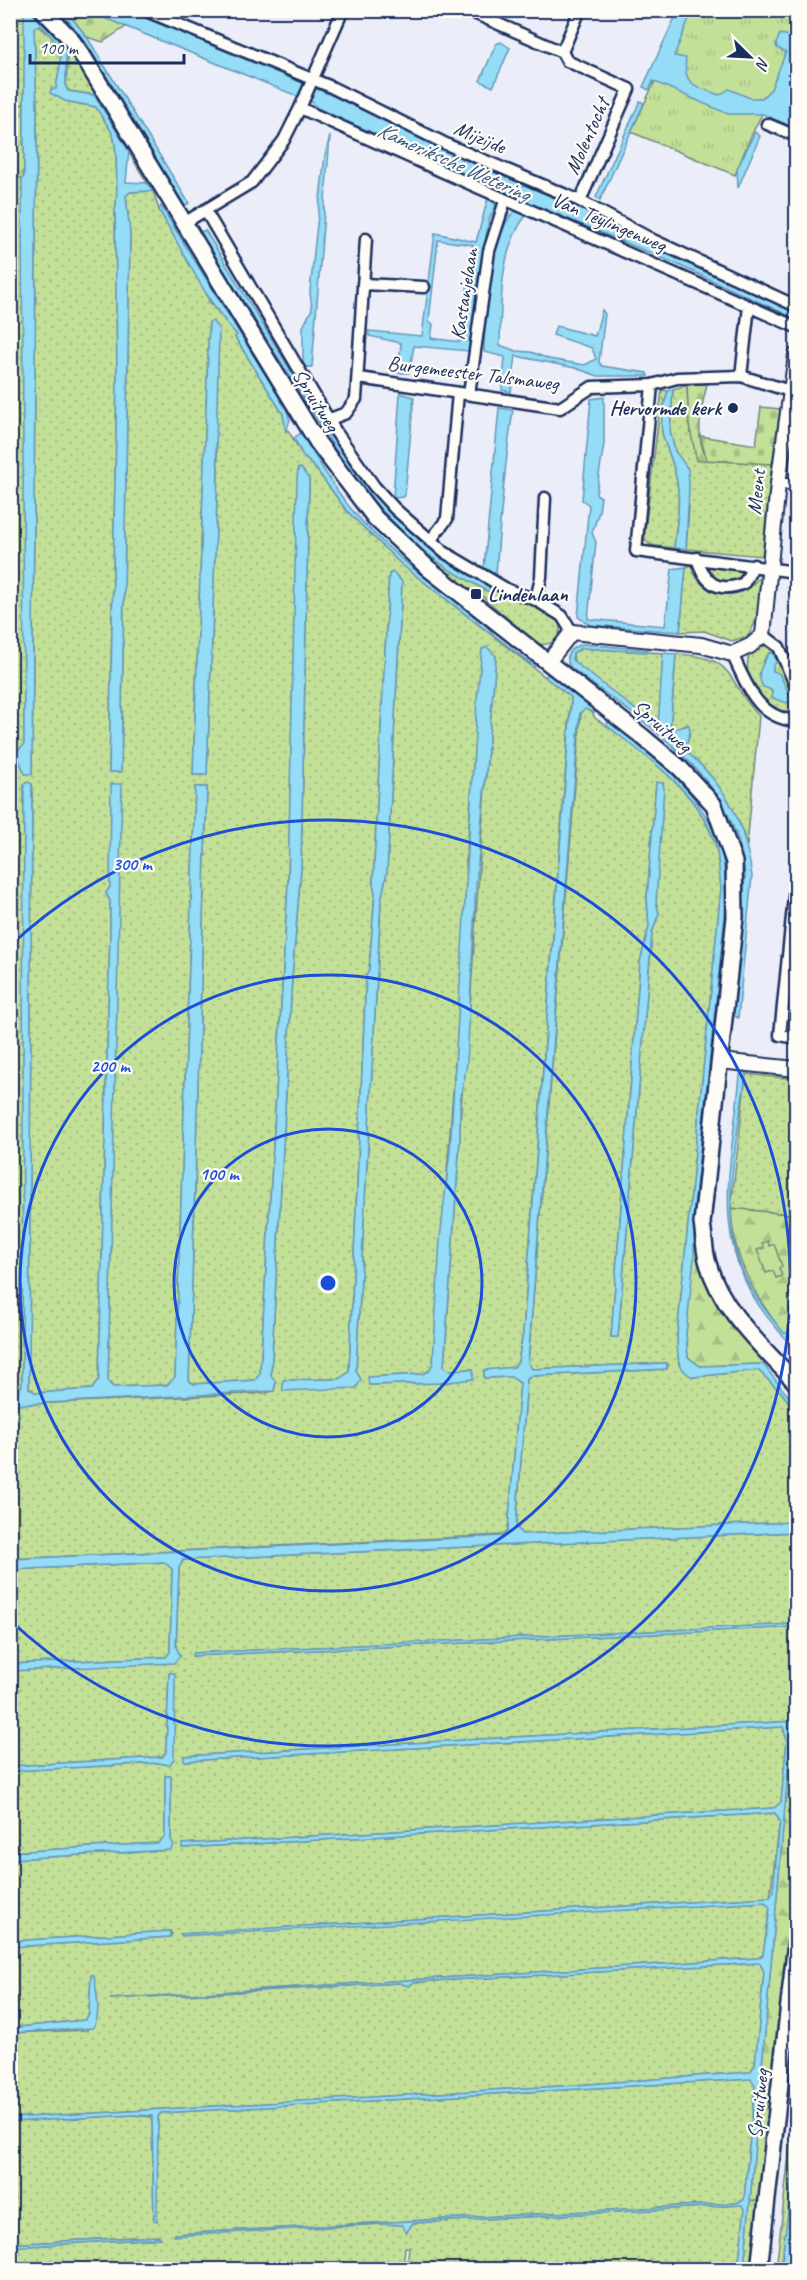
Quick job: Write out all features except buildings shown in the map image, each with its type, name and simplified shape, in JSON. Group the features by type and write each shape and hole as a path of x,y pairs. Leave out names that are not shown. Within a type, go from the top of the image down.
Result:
{"main road":[{"path":"43,10 70,38 84,58 184,223"},
{"name":"Spruitweg","path":"184,223 318,443 375,518 429,569 680,768 714,805 729,843 735,873 735,917 702,1223 707,1260 720,1291 735,1316 796,1383"},
{"name":"Spruitweg","path":"759,2270 796,1942"}],"street":[{"name":"Mijzijde","path":"144,10 310,83 329,86 448,145 580,201 653,240 796,306"},
{"path":"184,223 252,182 284,140 343,10"},
{"name":"Molentocht","path":"467,10 562,52 567,61 629,89 580,201"},
{"path":"562,52 580,10"},
{"name":"Van Teylingenweg","path":"301,104 506,201 621,249 796,327"},
{"path":"767,124 796,136"},
{"name":"Kastanjelaan","path":"430,541 447,519 464,393 489,251 506,201"},
{"path":"205,210 336,432 374,486 430,541 478,573 508,590 536,600 562,616 572,632"},
{"path":"330,419 346,413 356,399 366,239"},
{"path":"363,284 424,287"},
{"path":"741,376 749,306"},
{"name":"Meent","path":"763,635 778,483 796,355"},
{"name":"Burgemeester Talsmaweg","path":"359,378 560,408 592,387 651,385 677,378 741,376 790,391"},
{"path":"651,385 636,551 796,572"},
{"path":"778,483 796,484"},
{"path":"536,600 541,578 545,498"},
{"path":"697,558 702,576 713,584 725,587 744,583 754,565"},
{"path":"548,662 572,632"},
{"path":"572,632 701,645 732,654 750,646 763,635 779,647 796,687"},
{"path":"732,654 758,704 774,716 796,721"},
{"path":"796,877 780,1035 796,1038"},
{"path":"720,1061 796,1069"}],"green space":[{"path":"34,10 52,27 85,69 100,93 155,186 153,191 159,210 203,285 209,301 237,335 235,337 283,414 286,431 288,430 303,456 316,469 347,511 401,564 571,697 523,1333 518,1362 514,1367 484,1371 484,1378 511,1377 520,1383 508,1530 502,1535 11,1559 11,1405 274,1391 276,1382 271,1376 272,1355 292,978 301,868 309,479 298,469 288,884 260,1374 255,1380 194,1384 189,1381 207,787 195,787 175,1378 168,1385 113,1387 108,1382 121,784 110,887 106,893 110,901 110,932 99,1379 92,1389 36,1393 29,1388 32,784 24,784 23,1360 22,1385 16,1394 11,1394 10,758 19,760 32,774 37,109 34,28 37,25 55,39 62,51 56,89 65,101 96,107 113,135 115,150 117,381 109,772 121,772 130,234 126,195 130,192 152,191 94,95 69,91 66,87 68,53 30,11","holes":["209,323 218,469 207,775 193,775","393,572 402,582 387,872 381,901 356,1370 361,1380 283,1390 284,1380 339,1379 349,1372 366,976 369,970 375,892 373,883 389,574","482,649 496,657 470,1011 461,1102 444,1367 448,1370 473,1369 440,1383 369,1385 369,1377 422,1374 429,1371 433,1363 468,888 466,865"]},
{"path":"11,11 24,11 26,15 24,104 17,106 18,176 22,179 23,190 24,745 18,750 10,750"},
{"path":"87,11 127,26 103,42 87,37 68,13"},
{"path":"688,11 796,11 792,43 782,73 750,137 735,175 631,132"},
{"path":"24,104 24,176 22,179 18,176 17,106"},
{"path":"707,384 700,432 707,460 697,461 689,425 687,385"},
{"path":"687,385 689,425 702,460 772,464 762,556 686,549 689,507 670,431 673,389"},
{"path":"662,390 668,391 662,431 674,468 678,490 674,548 650,545 644,538"},
{"path":"761,407 780,409 772,464 707,460 700,436 756,445"},
{"path":"388,506 421,538 552,612 560,626 555,641 542,644 530,640 507,623 509,620 476,590 473,591 455,582 379,515 382,513 419,546 458,574 487,591 489,587 420,541 385,508"},
{"path":"692,564 699,581 705,587 721,594 738,593 748,588 761,576 757,619 748,636 732,641 704,631 680,632 686,567"},
{"path":"708,565 747,569 743,578 736,582 714,579 708,572"},
{"path":"760,645 771,647 776,653 787,670 795,690 797,708 794,716 774,709 758,695 749,676 749,655","holes":["769,653 773,653 773,672 790,696 773,694 769,688 763,662"]},
{"path":"581,648 663,653 659,728 574,664 573,653"},
{"path":"676,654 696,656 721,665 759,716 747,846 737,818 724,793 706,770 685,750 690,732 687,725 670,731"},
{"path":"585,709 592,712 595,718 631,743 667,773 697,808 716,847 721,888 677,1336 679,1365 693,1377 758,1370 782,1393 796,1412 796,1522 522,1534 516,1527 527,1379 532,1376 667,1369 668,1366 667,1363 532,1369 528,1362 581,712","holes":["656,782 656,902 659,913 652,933 618,1337 611,1337 640,962 649,927 647,898"]},
{"path":"746,1074 796,1079 796,1215 731,1208"},
{"path":"731,1208 796,1215 793,1328 789,1333 784,1334 763,1305 747,1276 735,1244"},
{"path":"695,1229 697,1249 709,1286 728,1318 767,1361 763,1364 700,1366 688,1357 686,1334"},
{"path":"768,1241 769,1246 774,1244 782,1266 779,1268 782,1276 776,1278 773,1271 766,1273 757,1250 764,1248 762,1243"},
{"path":"796,1532 796,1624 194,1653 192,1656 796,1627 796,1721 184,1756 185,1761 783,1727 787,1740 781,1803 774,1808 182,1844 183,1848 775,1813 780,1821 770,1897 180,1934 766,1902 770,1907 763,1955 758,1958 110,1999 399,1983 409,1986 414,1982 760,1963 764,1972 755,2065 750,2072 562,2086 11,2118 11,2033 87,2030 97,1999 91,1975 89,2014 85,2020 11,2028 11,1947 170,1937 172,1934 170,1931 11,1941 11,1859 170,1850 171,1776 165,1776 165,1837 158,1843 11,1852 11,1771 159,1763 169,1765 173,1759 169,1673 166,1752 161,1757 11,1766 11,1671 174,1662 180,1656 176,1647 179,1568 183,1560"},
{"path":"165,1562 172,1569 170,1652 166,1657 11,1664 11,1570"},
{"path":"792,1726 796,1726 796,1904 789,1943 763,2202 750,2200"},
{"path":"751,2079 755,2085 744,2200 736,2203 174,2234 382,2224 403,2225 408,2228 413,2223 742,2205 745,2209 738,2269 407,2269 409,2247 405,2247 403,2269 11,2270 11,2247 160,2238 133,2237 11,2244 11,2122 133,2115 152,2117 154,2220 158,2116 161,2113"},
{"path":"796,2092 790,2203 781,2269 776,2270"},
{"path":"750,2200 763,2202 754,2269 744,2270"}],"water":[{"path":"24,11 30,11 66,48 66,87 68,91 94,95 129,151 126,182 147,183 153,191 130,192 126,196 130,234 121,772 109,772 117,381 115,150 113,135 96,107 65,101 50,93 51,89 56,89 60,54 55,41 40,25 34,28 37,109 32,774 25,774 19,760 11,758 11,750 18,750 24,745 22,179 24,176"},
{"path":"61,11 66,11 87,37 189,203 185,206 87,44"},
{"name":"Kameriksche Wetering","path":"87,11 129,11 329,94 459,157 590,213 643,243 796,313 796,319 672,262 513,196 317,108 312,102"},
{"path":"678,11 692,11 674,56 686,58 686,74 693,84 720,95 729,89 750,98 762,98 771,89 786,52 777,48 776,44 780,34 790,36 796,23 796,101 791,118 796,129 763,114 728,114 653,81 649,90 643,87"},
{"path":"501,42 510,48 493,87 480,81 496,44"},
{"path":"640,101 644,103 600,200 596,197"},
{"path":"755,132 760,136 738,188 737,169"},
{"path":"330,136 312,367 303,367 303,327 312,309 310,292 315,242 325,155"},
{"path":"488,198 496,205 489,220 478,279 469,351 414,346 409,373 398,373 401,343 369,336 369,331 422,336 435,233 476,242","holes":["438,240 473,245 460,342 431,338 433,324 429,321"]},
{"path":"161,206 286,408 290,420 286,431 283,414 235,337 237,335 225,321 195,275 159,210"},
{"path":"514,211 527,214 511,243 506,259 503,276 500,345 549,359 585,365 596,359 592,348 553,335 556,326 595,336 602,310 605,314 599,362 602,366 647,373 648,376 598,376 575,368 516,356 511,392 502,390 505,357 484,352 486,318 494,258 499,240"},
{"path":"205,230 333,440 362,482 420,541 489,587 490,590 487,591 450,570 415,545 357,484 200,232"},
{"path":"212,321 219,329 216,448 218,469 207,775 193,775 209,322"},
{"path":"673,389 670,431 675,451 688,469 686,549 674,548 678,490 674,468 662,431 668,391"},
{"path":"400,393 414,397 405,494 404,497 393,498"},
{"path":"604,397 604,444 596,494 601,497 592,533 596,542 588,619 665,626 672,569 686,567 680,632 590,625 578,617 589,505 582,500 591,399"},
{"path":"499,408 513,410 496,574 484,568"},
{"path":"301,433 338,491 366,526 415,570 485,624 494,635 530,663 532,661 536,664 534,667 401,564 347,511 316,469 303,456 294,438"},
{"path":"301,468 309,479 301,868 292,978 272,1355 271,1376 276,1382 274,1391 11,1405 11,1394 16,1394 22,1385 24,784 28,782 32,784 29,1388 36,1393 92,1389 99,1379 110,932 110,901 106,893 110,887 111,784 122,784 108,1382 113,1387 167,1385 175,1377 195,787 207,787 189,1381 194,1384 255,1380 260,1374 288,884 297,479 298,469"},
{"path":"393,572 402,582 387,872 381,901 356,1370 361,1380 356,1388 283,1391 283,1380 339,1379 349,1372 366,976 369,970 375,892 373,884 389,574"},
{"path":"582,644 648,650 648,652 581,648 573,653 572,660 658,727 663,653 676,654 670,730 689,725 690,732 685,750 712,778 732,806 749,856 752,876 738,1018 733,1015 745,875 738,839 724,808 705,780 682,754 656,731 570,667 569,653"},
{"path":"487,647 496,656 476,886 467,1064 460,1101 460,1139 444,1366 448,1370 473,1369 473,1379 440,1383 369,1385 368,1377 422,1374 429,1371 433,1363 440,1239 450,1150 477,700 482,649"},
{"path":"769,653 773,653 777,662 773,665 773,671 779,673 790,696 791,700 787,703 772,698 772,690 763,687 761,682 760,669"},
{"path":"548,674 595,713 585,709 580,713 528,1362 532,1369 667,1363 667,1369 532,1376 527,1379 516,1527 522,1534 796,1522 796,1532 183,1560 179,1568 176,1646 180,1656 174,1663 11,1671 11,1664 166,1657 170,1652 172,1569 164,1562 11,1570 11,1559 502,1536 508,1530 520,1383 511,1377 484,1378 484,1370 514,1367 518,1362 523,1333 571,703 571,697 545,677"},
{"path":"609,721 644,748 690,793 713,830 724,867 727,896 694,1208 694,1258 686,1334 688,1357 700,1366 763,1364 796,1406 796,1412 782,1393 758,1370 693,1377 687,1374 680,1365 677,1336 721,888 716,846 698,809 671,778 606,725"},
{"path":"656,782 663,783 664,788 656,902 659,913 652,933 618,1337 611,1337 640,962 649,927 647,898"},
{"path":"743,1070 746,1074 732,1177 732,1230 745,1277 753,1292 784,1333 789,1333 793,1328 796,1277 796,1350 769,1319 750,1291 737,1262 730,1232 729,1171 740,1075"},
{"path":"796,1624 796,1627 192,1656 193,1653"},
{"path":"169,1673 175,1673 174,1759 169,1765 159,1763 11,1771 11,1766 162,1757 166,1752"},
{"path":"796,1721 796,1726 792,1727 744,2269 738,2269 745,2209 742,2205 413,2223 406,2233 402,2225 382,2224 174,2236 174,2234 736,2203 744,2200 755,2085 751,2079 161,2113 158,2116 157,2221 154,2220 152,2116 133,2115 11,2122 11,2118 562,2086 750,2072 755,2065 764,1972 760,1963 414,1982 409,1986 399,1983 110,1999 758,1958 763,1955 770,1908 765,1902 182,1936 180,1934 770,1897 773,1892 780,1821 775,1813 182,1848 182,1844 774,1808 781,1802 787,1740 783,1727 184,1761 184,1756"},
{"path":"165,1776 171,1776 171,1840 174,1845 170,1850 11,1859 11,1852 158,1843 165,1836"},
{"path":"170,1931 170,1937 11,1947 11,1941"},
{"path":"91,1975 94,1975 98,2002 96,2023 93,2028 11,2033 11,2028 85,2020 89,2014"},
{"path":"796,2145 796,2226 792,2269 781,2269"},
{"path":"159,2236 161,2238 11,2247 11,2244"}],"place":[{"name":"Hervormde kerk","path":"733,408"},
{"name":"Lindenlaan","path":"476,594"}]}
